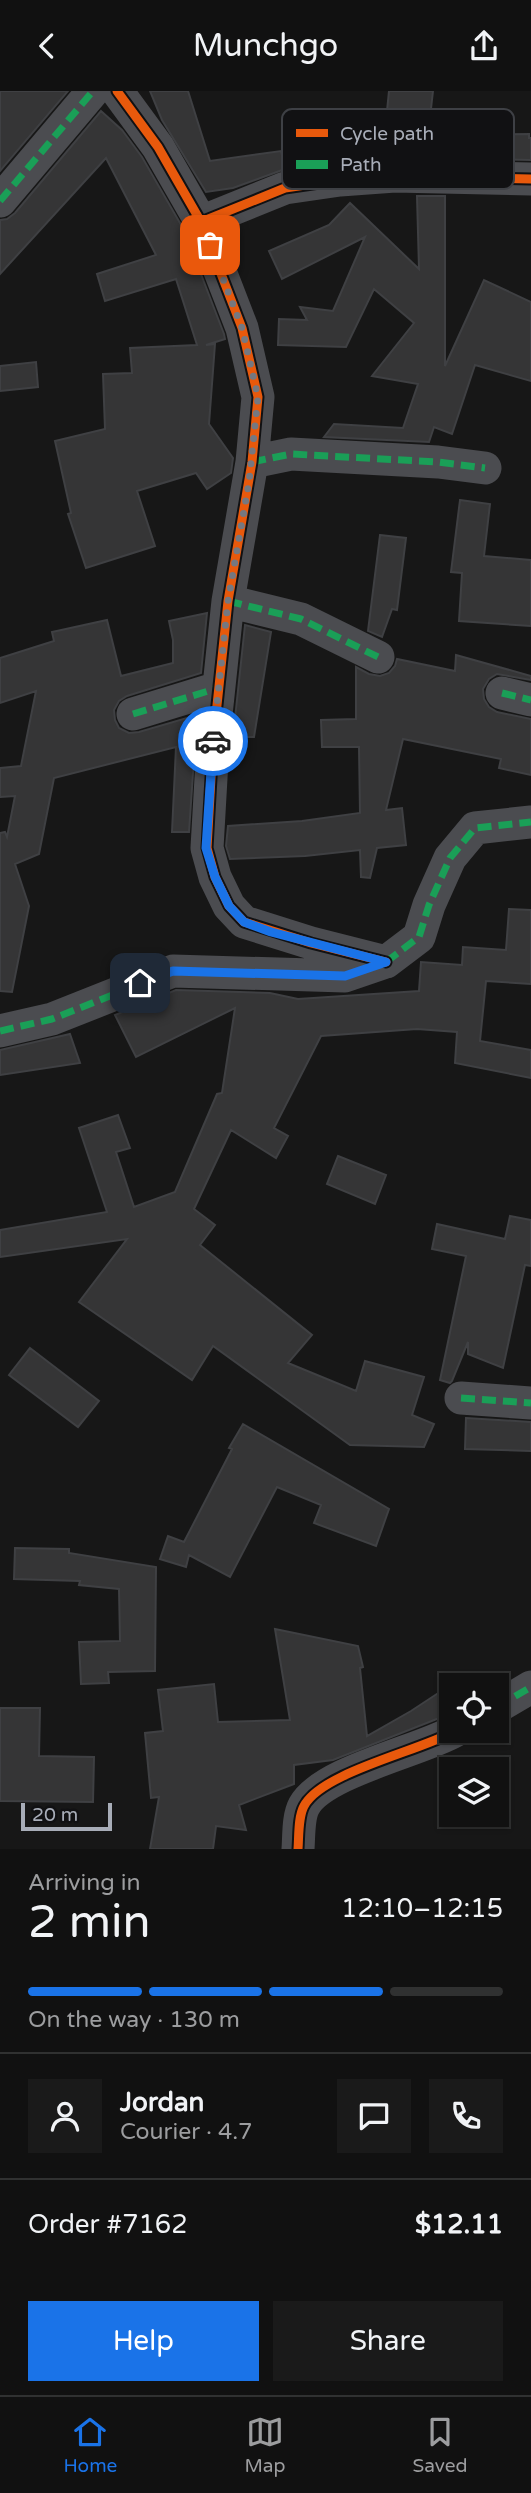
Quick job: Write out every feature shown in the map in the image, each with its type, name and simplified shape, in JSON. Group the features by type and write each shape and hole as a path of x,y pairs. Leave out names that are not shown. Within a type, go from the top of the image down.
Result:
{"street":[{"path":"0,201 93,91"},
{"path":"117,91 158,147 201,222 242,328 258,397 252,462 228,601 218,688 206,848 215,877 229,906 244,922 271,932 386,962"},
{"path":"201,222 283,189"},
{"path":"252,462 291,454 438,462 485,468"},
{"path":"228,601 302,619 378,657"},
{"path":"133,714 218,688"},
{"path":"0,1031 52,1019 173,971 345,976 386,962 419,937 429,905 450,857 475,828 531,822"},
{"path":"461,1398 531,1403"},
{"path":"509,1700 531,1687"},
{"path":"298,1849 303,1807 314,1793 355,1770 439,1739"}],"building":[{"path":"0,91 68,91 0,171"},
{"path":"150,91 188,91 210,161 281,151 282,170 233,188 206,192 162,120"},
{"path":"389,91 433,91 431,109 387,109"},
{"path":"101,111 122,130 142,157 184,230 224,334 225,339 206,345 215,344 209,424 233,458 231,473 207,489 196,473 137,491 155,546 86,568 68,514 71,513 55,441 105,429 103,374 132,373 130,348 197,345 176,279 105,301 97,274 156,255 106,158 0,274 0,220 15,213"},
{"path":"514,134 529,134 531,160 514,160"},
{"path":"417,196 445,196 445,366 484,280 531,302 531,381 475,365 452,434 434,427 429,442 324,437 334,424 403,428 418,384 372,376 414,323 374,289 346,347 278,345 279,319 307,320 300,307 333,311 365,237 282,279 269,251 329,225 350,203 419,269"},
{"path":"36,362 38,387 0,391 0,366"},
{"path":"460,500 490,504 484,556 531,560 531,626 459,621 462,573 451,572"},
{"path":"380,535 406,538 397,610 392,609 382,637 368,631"},
{"path":"207,613 201,673 127,696 119,701 114,710 119,728 129,733 197,715 189,832 172,832 176,747 54,778 39,854 15,864 29,906 12,992 0,991 0,833 5,832 7,837 15,796 0,797 0,768 21,766 36,691 0,703 0,658 54,641 52,632 107,620 121,676 173,663 173,640 169,621"},
{"path":"245,625 271,632 254,737 233,737"},
{"path":"456,655 531,676 531,680 497,674 489,679 483,689 484,699 489,707 497,712 531,719 531,775 499,768 501,759 403,739 386,810 402,808 406,845 377,848 370,878 361,877 360,850 305,856 230,859 226,846 228,826 302,821 360,813 359,747 322,747 321,720 356,719 356,667 380,676 389,673 397,659 455,671"},
{"path":"509,909 531,910 531,984 486,981 480,1041 531,1050 531,1078 455,1063 457,1032 417,1029 321,1036 274,1128 288,1136 276,1158 231,1130 194,1209 215,1225 200,1245 312,1335 288,1363 356,1391 365,1361 424,1377 412,1415 434,1424 424,1447 350,1445 213,1346 192,1380 79,1302 127,1239 0,1257 0,1230 107,1212 79,1128 118,1115 130,1148 116,1152 134,1207 175,1192 217,1094 222,1093 235,1008 136,1057 115,1015 176,990 270,993 298,999 419,991 421,962 462,965 463,947 506,950"},
{"path":"70,1034 80,1063 0,1075 0,1050"},
{"path":"338,1156 386,1175 375,1204 327,1184"},
{"path":"510,1216 531,1220 531,1266 525,1265 503,1368 468,1354 468,1342 452,1381 450,1383 440,1380 466,1256 432,1249 437,1224 505,1239"},
{"path":"30,1348 99,1401 78,1427 9,1375"},
{"path":"466,1418 531,1422 531,1451 465,1449"},
{"path":"243,1424 389,1509 376,1546 314,1523 321,1505 277,1487 230,1577 189,1555 186,1567 160,1559 168,1536 184,1542"},
{"path":"15,1548 69,1549 69,1553 156,1567 155,1671 108,1672 109,1683 81,1684 79,1642 120,1641 119,1589 79,1585 80,1581 14,1579"},
{"path":"275,1629 358,1646 363,1667 360,1668 367,1736 439,1693 439,1718 333,1760 294,1765 294,1784 239,1805 246,1830 216,1826 213,1849 150,1849 159,1797 151,1798 145,1733 163,1731 158,1690 214,1684 218,1722 290,1720"},
{"path":"0,1708 40,1708 39,1756 94,1757 93,1802 0,1801"}],"marked path":[{"path":"0,201 93,91"},
{"path":"252,462 291,454 438,462 485,468"},
{"path":"228,601 301,619 378,657"},
{"path":"133,714 218,688"},
{"path":"502,693 531,700"},
{"path":"0,1031 52,1019 173,971 345,976 386,962 419,937 429,905 450,858 475,828 531,822"},
{"path":"461,1398 531,1403"},
{"path":"509,1700 531,1687"}],"cycle path":[{"path":"117,91 158,147 201,222 283,189"},
{"path":"514,179 531,179"},
{"path":"201,222 242,328 258,397 252,462 228,601 213,743 207,848 215,877 229,906 244,922 386,962"},
{"path":"298,1849 302,1810 314,1794 350,1773 439,1739"}],"way so far":[{"path":"210,245 242,328 258,397 243,524 228,601 213,741"}],"route":[{"path":"140,983 173,971 197,970 345,976 386,962 271,932 244,922 229,906 215,877 206,848 213,741"}]}
